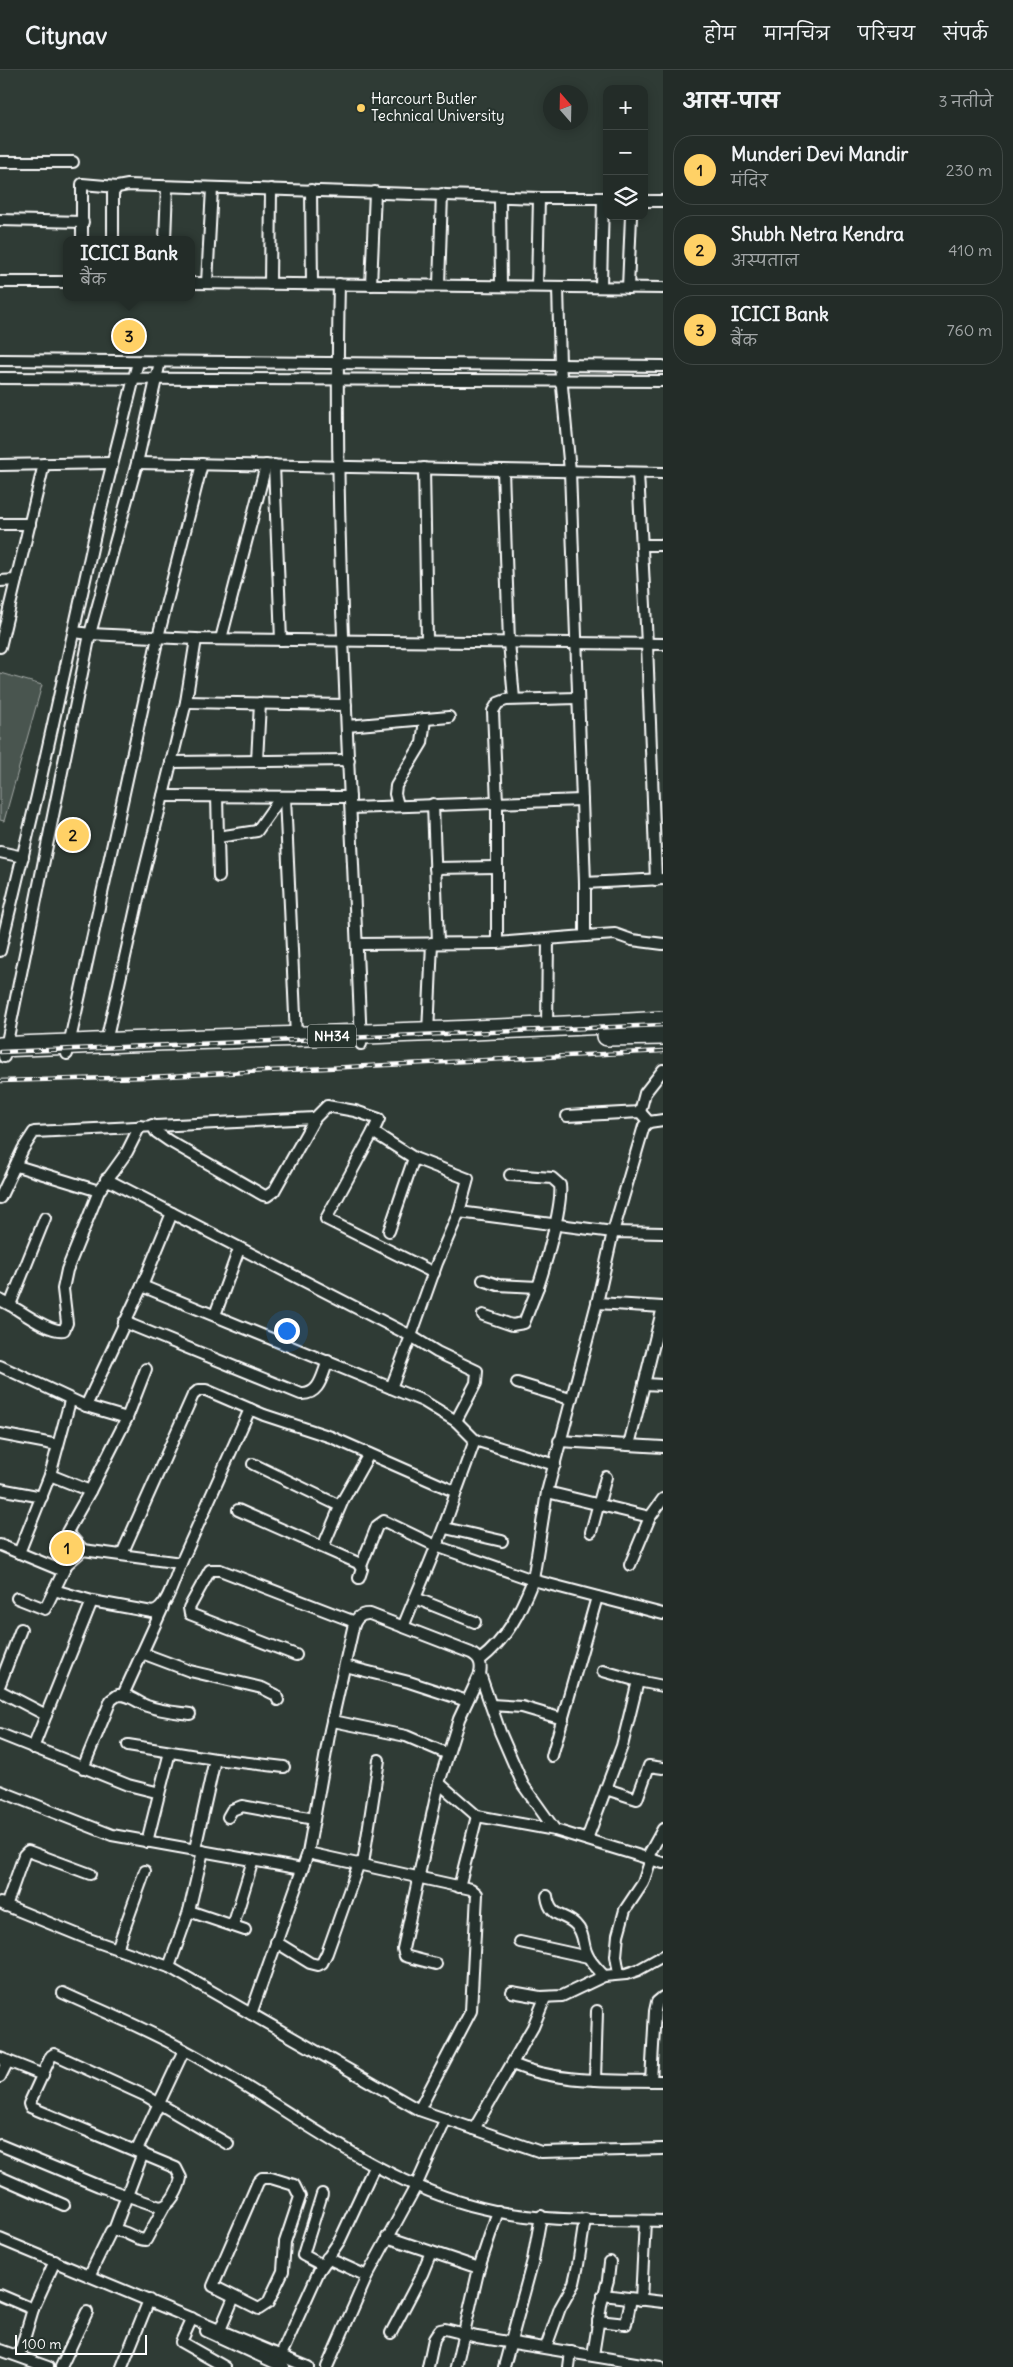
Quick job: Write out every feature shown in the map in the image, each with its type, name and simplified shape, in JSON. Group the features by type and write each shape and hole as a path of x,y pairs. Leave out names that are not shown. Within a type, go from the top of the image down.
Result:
{"highway":[{"name":"NH34","path":"68,1049 106,1042 296,1037 361,1040 428,1032 547,1028 663,1021"},
{"name":"NH34","path":"2,1052 361,1040 663,1035"}],"street":[{"path":"0,162 73,162"},
{"path":"82,236 82,184 117,187 603,198"},
{"path":"113,236 112,193 117,187"},
{"path":"165,236 168,187"},
{"path":"207,283 212,188"},
{"path":"270,284 271,189"},
{"path":"311,190 312,284"},
{"path":"371,285 375,192"},
{"path":"439,286 442,194"},
{"path":"500,197 501,286"},
{"path":"537,286 539,198"},
{"path":"648,201 663,201"},
{"path":"0,220 83,222"},
{"path":"601,287 604,220"},
{"path":"628,288 631,220"},
{"path":"0,282 63,282"},
{"path":"195,283 663,288"},
{"path":"339,284 337,363 343,640 361,1040"},
{"path":"558,287 560,365 570,471 577,698 586,883 585,936"},
{"path":"0,360 663,366"},
{"path":"0,947 112,463 138,362"},
{"path":"2,1052 90,634 137,463 158,378 160,362"},
{"path":"0,378 663,381"},
{"path":"0,465 112,463"},
{"path":"137,463 663,473"},
{"path":"0,645 44,464"},
{"path":"68,1049 158,637 202,464"},
{"path":"221,639 270,465"},
{"path":"270,465 280,640"},
{"path":"424,468 427,641"},
{"path":"503,470 509,642 514,698"},
{"path":"586,883 659,879 638,472"},
{"path":"0,524 30,524"},
{"path":"642,545 663,544"},
{"path":"0,581 16,580"},
{"path":"74,632 196,639 663,644"},
{"path":"106,1042 186,702 196,639"},
{"path":"498,943 497,803 493,711 498,703 514,698 577,698"},
{"path":"186,702 346,705"},
{"path":"257,761 260,703"},
{"path":"347,726 449,717"},
{"path":"398,805 394,794 396,786 422,743 425,719"},
{"path":"171,762 349,760"},
{"path":"163,796 283,797 398,805 582,800"},
{"path":"217,796 219,876"},
{"path":"218,837 257,831 283,797"},
{"path":"283,797 296,1037"},
{"path":"428,1032 435,943 433,804"},
{"path":"0,852 22,858"},
{"path":"435,868 496,867"},
{"path":"357,944 498,943 615,934 632,940 663,944"},
{"path":"547,1028 548,939"},
{"path":"640,1112 646,1093 663,1070"},
{"path":"152,1125 156,1132 267,1196 274,1191 315,1118 327,1106 355,1111 379,1119 326,1219 434,1274"},
{"path":"567,1116 640,1112"},
{"path":"640,1112 649,1122"},
{"path":"0,1198 34,1132 315,1118"},
{"path":"480,1660 494,1649 510,1630 533,1580 547,1492 570,1399 597,1303 613,1232 644,1126 649,1122 663,1120"},
{"path":"0,1300 51,1329 64,1330 67,1323 63,1282 99,1191 127,1152 140,1126"},
{"path":"373,1132 414,1158 468,1179 459,1212 391,1388"},
{"path":"389,1231 414,1158"},
{"path":"17,1166 99,1191"},
{"path":"483,1315 512,1325 524,1323 538,1288 555,1224 560,1189 558,1181 552,1178 510,1175"},
{"path":"106,1179 411,1336 437,1352 477,1371 476,1383 456,1421"},
{"path":"459,1212 613,1232 663,1233"},
{"path":"86,1406 142,1286 172,1213"},
{"path":"10,1305 45,1218"},
{"path":"215,1315 239,1249"},
{"path":"483,1280 498,1285 538,1288"},
{"path":"142,1286 423,1400 456,1421 475,1440 555,1465"},
{"path":"597,1303 663,1307 629,1445"},
{"path":"124,1322 301,1394 308,1394 317,1388 328,1361"},
{"path":"0,1366 70,1400 127,1418"},
{"path":"83,1550 68,1532 127,1418 146,1370"},
{"path":"517,1383 570,1399"},
{"path":"644,1384 663,1385"},
{"path":"122,1554 196,1392 206,1390 250,1409 331,1437 456,1492"},
{"path":"19,1553 50,1475 70,1400"},
{"path":"123,1694 163,1606 198,1519 250,1409"},
{"path":"0,1434 58,1445"},
{"path":"403,1628 445,1528 475,1440"},
{"path":"560,1441 663,1447"},
{"path":"323,1547 340,1506 369,1454"},
{"path":"253,1464 340,1506"},
{"path":"50,1475 90,1491"},
{"path":"591,1532 606,1477"},
{"path":"0,1489 42,1497"},
{"path":"547,1492 650,1517"},
{"path":"630,1565 650,1517 663,1499"},
{"path":"238,1510 323,1547 361,1566"},
{"path":"359,1578 361,1566 378,1526 382,1521 436,1546 533,1580 663,1614"},
{"path":"445,1528 502,1541"},
{"path":"0,1545 63,1571"},
{"path":"17,1598 45,1609 63,1571 71,1559 83,1550 181,1563"},
{"path":"296,1655 190,1614 189,1608 210,1570 220,1570 354,1622"},
{"path":"54,1590 92,1601 152,1612 157,1611 163,1606"},
{"path":"552,1756 597,1597"},
{"path":"415,1598 474,1622"},
{"path":"33,1748 92,1601"},
{"path":"251,2014 308,1853 354,1622 360,1616 367,1614 471,1653 480,1660"},
{"path":"0,1684 21,1629"},
{"path":"142,1653 190,1670 262,1688 276,1695 278,1700"},
{"path":"480,1660 480,1674 523,1785 556,1830"},
{"path":"345,1666 409,1682 467,1701"},
{"path":"603,1671 663,1686"},
{"path":"436,1964 405,1956 402,1952 439,1783 467,1701 480,1674"},
{"path":"587,1839 627,1730 638,1681"},
{"path":"0,1691 46,1715"},
{"path":"83,1768 111,1700 118,1695 123,1694 155,1708 190,1714"},
{"path":"491,1705 527,1708 563,1719"},
{"path":"333,1720 406,1736 448,1754"},
{"path":"0,1734 128,1785 151,1790 159,1794"},
{"path":"128,1745 215,1759 284,1767"},
{"path":"148,1842 170,1752"},
{"path":"169,1967 189,1911 215,1759"},
{"path":"276,1942 310,1964 318,1966 322,1963 361,1864 379,1760"},
{"path":"606,1789 637,1799 649,1766 663,1768"},
{"path":"439,1783 478,1816 556,1830 663,1863"},
{"path":"0,1791 103,1832 148,1842 302,1869"},
{"path":"228,1817 232,1810 242,1806 314,1819"},
{"path":"459,1887 478,1816"},
{"path":"619,1974 616,1956 618,1935 628,1904 643,1882 649,1858 663,1830"},
{"path":"90,1874 28,1851 24,1855 3,1904 117,1949 169,1967 419,2110 541,2152 663,2149"},
{"path":"308,1853 420,1876 475,1891 478,1900 471,2012 419,2110"},
{"path":"233,1926 253,1860"},
{"path":"117,1949 144,1871"},
{"path":"547,1896 549,1904 557,1916 574,1922 580,1930 588,1957 604,1976"},
{"path":"189,1911 245,1930"},
{"path":"520,1942 588,1957"},
{"path":"512,1992 545,1998 569,1994 604,1976 638,1970 663,1956"},
{"path":"63,1993 184,2050 374,2167 416,2186 463,2203 498,2211 585,2219 663,2221"},
{"path":"651,2081 656,2005 659,1999 663,1997"},
{"path":"474,2129 533,2026 545,1998"},
{"path":"595,2080 597,2011"},
{"path":"90,2276 110,2234 114,2230 140,2152 159,2104 184,2050"},
{"path":"114,2230 146,2240 180,2183 180,2172 176,2168 140,2152 30,2108 29,2104 51,2056 56,2054 125,2086 228,2144"},
{"path":"0,2077 4,2059 43,2074"},
{"path":"512,2064 543,2075 595,2080 663,2081"},
{"path":"327,2367 367,2276 416,2186 446,2119"},
{"path":"0,2145 126,2195 164,2207"},
{"path":"280,2356 325,2262 340,2240 374,2167"},
{"path":"0,2178 64,2204"},
{"path":"262,2178 271,2178 294,2185 300,2197 285,2242 283,2271 268,2303 259,2309 234,2297 213,2286 258,2182 262,2178"},
{"path":"322,2194 303,2252 305,2257 367,2276"},
{"path":"456,2367 479,2268 498,2211"},
{"path":"504,2367 536,2248 541,2216"},
{"path":"546,2347 560,2308 574,2283 585,2219"},
{"path":"598,2321 626,2324 636,2299 645,2221"},
{"path":"387,2237 479,2268"},
{"path":"0,2239 148,2300 244,2344 308,2367"},
{"path":"391,2333 414,2286 422,2274 431,2252"},
{"path":"19,2356 33,2309 55,2262"},
{"path":"592,2355 610,2262"},
{"path":"0,2295 33,2309"},
{"path":"603,2295 663,2302"},
{"path":"220,2330 234,2297"},
{"path":"122,2367 148,2300"},
{"path":"61,2367 87,2312"},
{"path":"191,2321 220,2330 284,2367"},
{"path":"191,2321 181,2342 225,2367"},
{"path":"428,2367 437,2332 445,2329 592,2355 623,2364 660,2367"},
{"path":"0,2350 48,2367"},
{"path":"569,2367 571,2352"}],"shaded area":[{"path":"0,673 42,685 4,821 0,820"}],"railway":[{"path":"0,1052 663,1025"},
{"path":"0,1081 149,1077 663,1051"}],"place":[{"name":"Harcourt Butler Technical University","path":"361,108"},
{"name":"ICICI Bank","path":"129,336"},
{"name":"Shubh Netra Kendra","path":"73,835"},
{"name":"Munderi Devi Mandir","path":"67,1548"}]}
